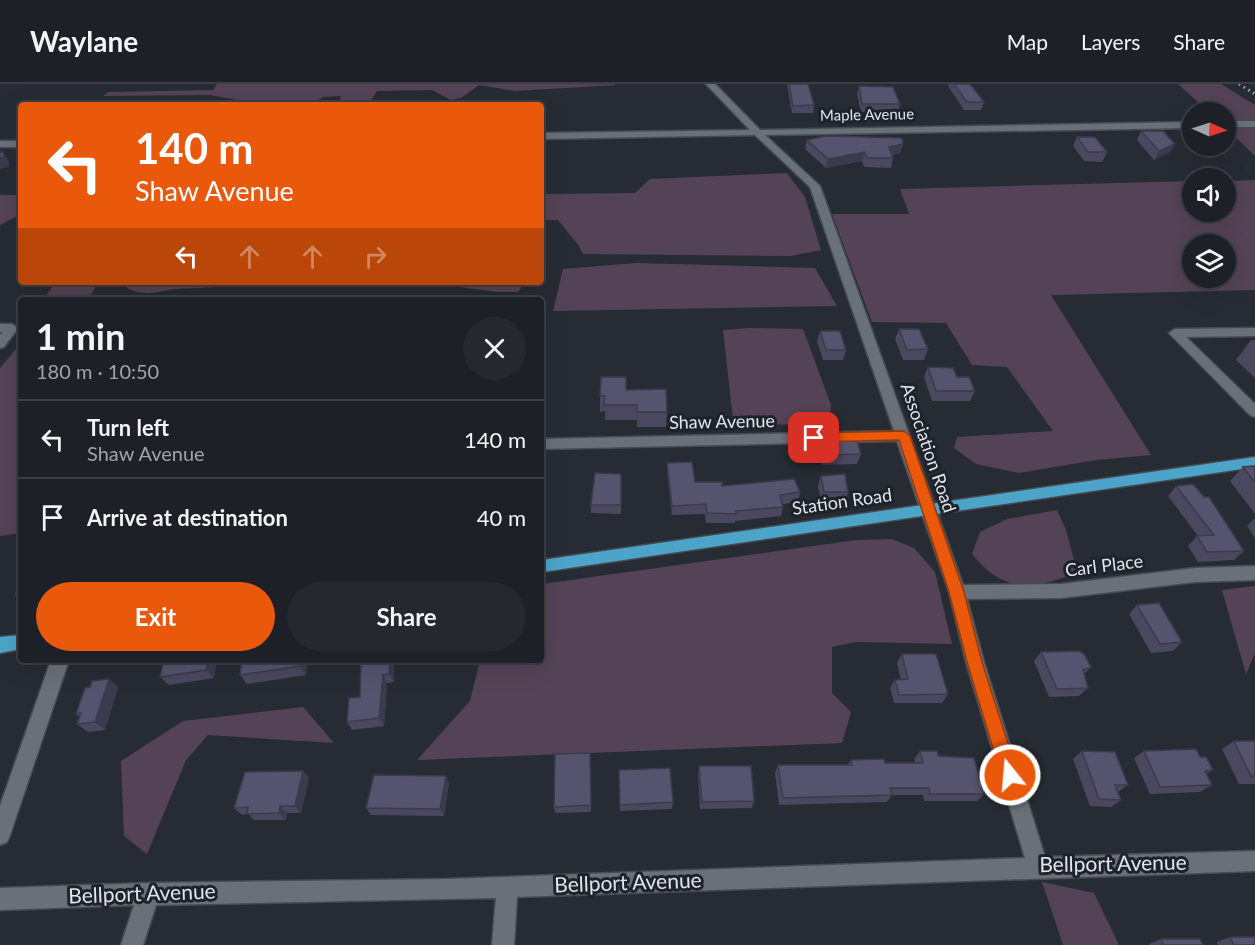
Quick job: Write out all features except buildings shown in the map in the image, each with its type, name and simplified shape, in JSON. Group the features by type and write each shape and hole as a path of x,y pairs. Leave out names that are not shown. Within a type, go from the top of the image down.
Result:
{"main road":[{"name":"Station Road","path":"544,566 1255,462"},
{"path":"0,645 18,642"}],"street":[{"name":"Association Road","path":"710,84 815,186 957,592 975,662 1038,866"},
{"path":"1236,124 1255,124"},
{"name":"Maple Avenue","path":"544,136 1182,125"},
{"path":"0,144 18,144"},
{"path":"0,328 12,328 0,344"},
{"path":"1255,332 1174,333 1255,412"},
{"name":"Shaw Avenue","path":"544,444 904,436"},
{"name":"Carl Place","path":"957,592 1061,591 1195,575 1255,573"},
{"path":"0,835 59,663"},
{"name":"Bellport Avenue","path":"0,899 149,893 507,887 1038,866 1255,861"},
{"path":"503,945 507,887"},
{"path":"132,945 149,893"}],"shaded area":[{"path":"217,84 616,85 515,91 479,85 461,98 451,100 432,90 377,91 370,102 339,102 341,96 323,97 316,102 248,102 210,95 103,96 108,92 213,90"},
{"path":"1178,84 1221,84 1255,105 1255,156 1236,138 1236,102 1198,102"},
{"path":"787,173 805,197 821,250 791,256 583,254 558,220 544,220 544,194 635,193 650,179"},
{"path":"1255,180 1255,290 1051,295 1151,455 1096,460 1019,473 976,464 954,448 957,437 1053,431 1007,367 972,365 946,323 872,322 832,214 909,214 900,189 1182,181 1182,222 1236,222 1236,181"},
{"path":"0,195 18,195 18,216 0,225"},
{"path":"636,263 815,268 837,306 553,311 563,269"},
{"path":"54,285 97,285 89,297 45,297"},
{"path":"261,285 174,289 148,293 136,292 124,286"},
{"path":"444,285 523,285 518,292 497,292"},
{"path":"803,329 831,405 830,417 806,423 782,424 733,420 723,330"},
{"path":"18,347 18,533 0,536 0,368"},
{"path":"1057,510 1066,530 1076,568 1065,577 1040,584 1008,582 980,564 972,554 980,532 1007,519"},
{"path":"892,539 914,548 935,572 952,644 856,642 832,647 832,693 851,712 842,743 417,760 470,701 479,663 544,663 544,584 856,540"},
{"path":"1255,586 1255,653 1246,674 1222,590"},
{"path":"303,707 334,743 208,735 186,760 147,854 124,836 121,761 183,721"},
{"path":"1042,882 1094,893 1119,945 1063,945"}],"railway":[{"path":"1239,84 1255,94"}],"route":[{"path":"814,438 904,436 957,592 975,662 1010,775"}]}
